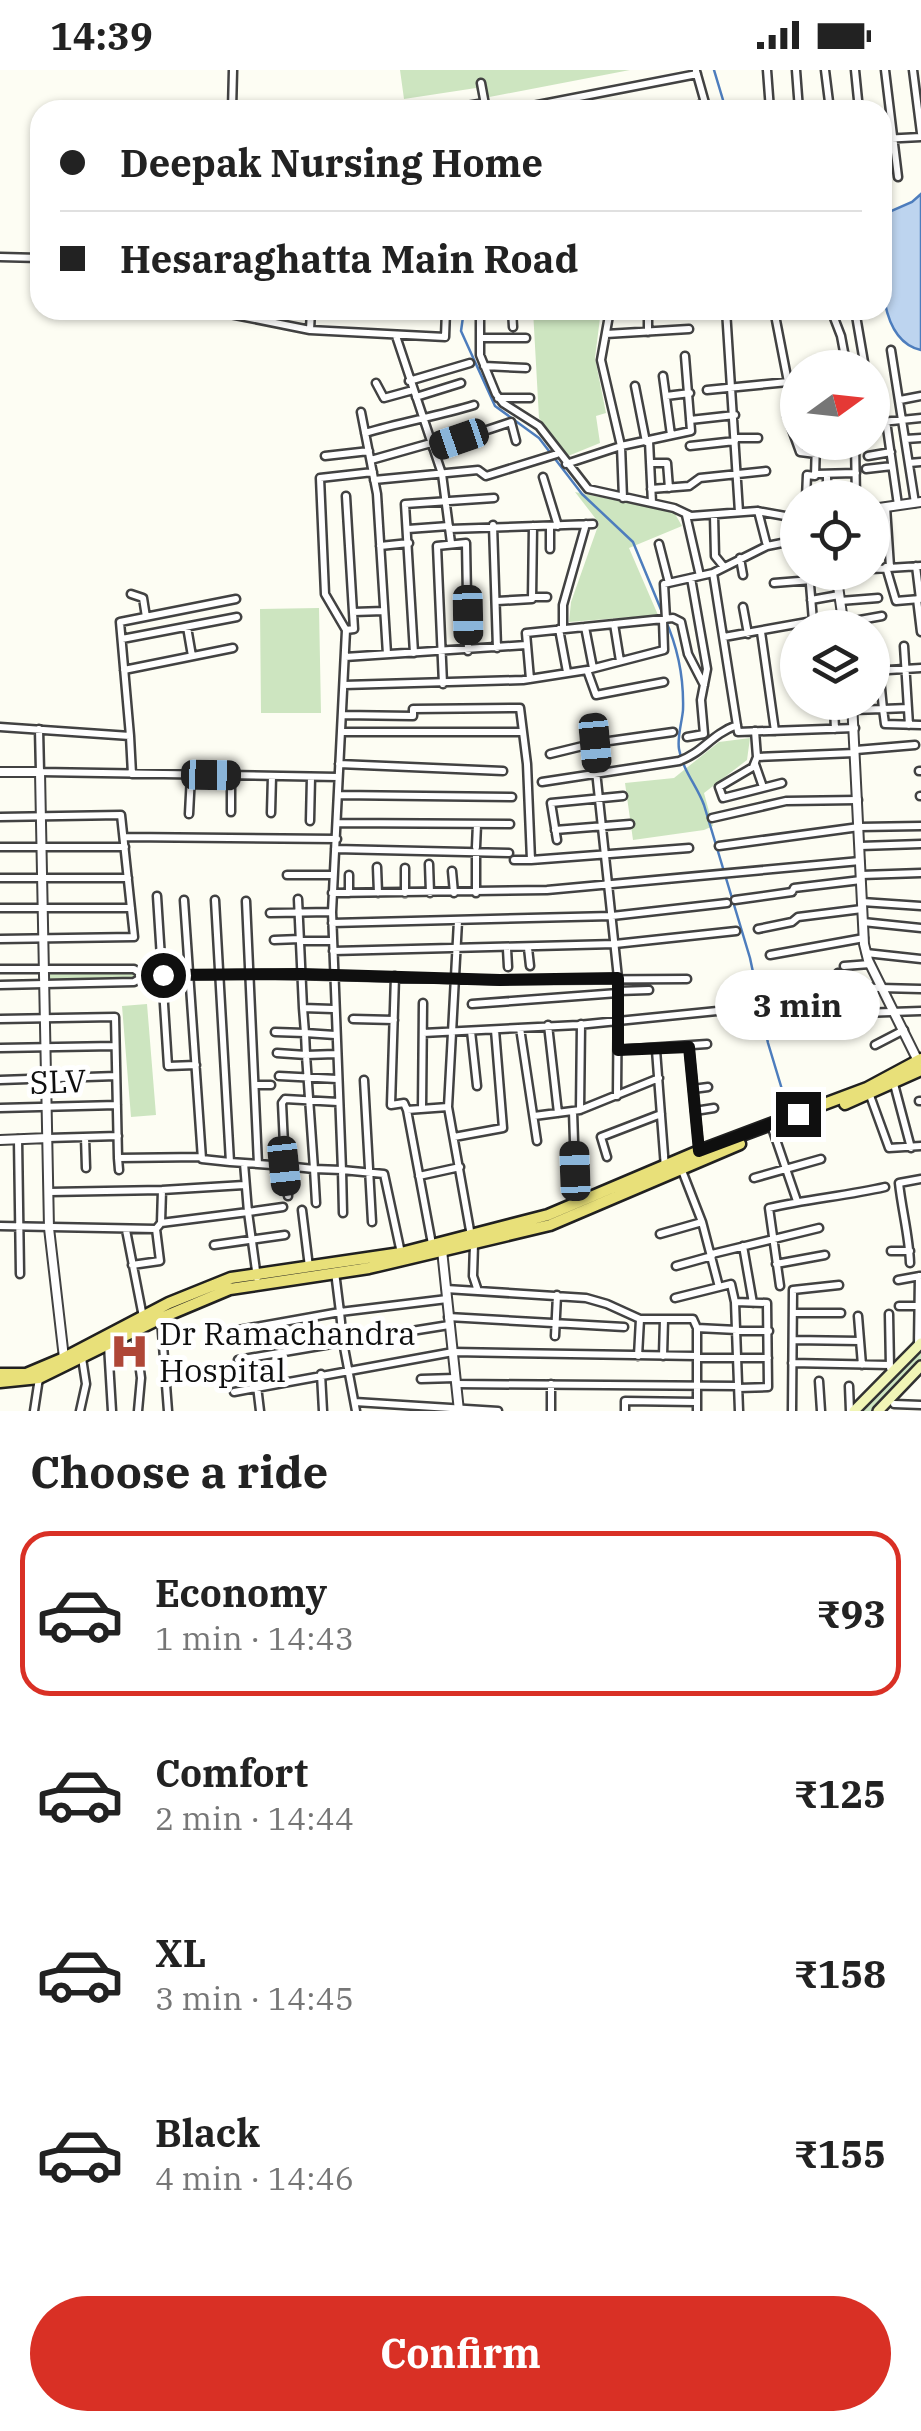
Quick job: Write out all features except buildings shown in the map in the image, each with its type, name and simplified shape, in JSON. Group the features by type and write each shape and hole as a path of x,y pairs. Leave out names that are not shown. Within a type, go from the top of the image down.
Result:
{"main road":[{"path":"472,1240 681,1167 772,1128 894,1084 920,1064"},
{"path":"868,1091 920,1064"},
{"path":"0,1374 26,1374 216,1284 335,1269 550,1224 699,1151 772,1128"},
{"path":"0,1382 39,1378 161,1318 257,1279 309,1267 335,1269 437,1247"},
{"path":"852,1411 919,1344"},
{"path":"878,1411 894,1403 904,1383 921,1366"}],"street":[{"path":"232,100 233,70"},
{"path":"767,70 769,100"},
{"path":"796,70 799,100"},
{"path":"826,70 829,100"},
{"path":"855,70 858,100"},
{"path":"884,70 888,100"},
{"path":"893,138 921,135 914,70"},
{"path":"568,100 697,72 704,100"},
{"path":"481,83 485,100"},
{"path":"892,130 898,177"},
{"path":"0,258 30,258"},
{"path":"258,320 310,330 445,338 446,320"},
{"path":"310,320 310,330"},
{"path":"480,320 484,366 498,398 539,426 588,489 691,516 758,511 780,516"},
{"path":"513,320 513,328"},
{"path":"608,320 601,360 621,446 623,498"},
{"path":"648,320 648,332"},
{"path":"727,320 739,512"},
{"path":"707,390 788,382 776,320"},
{"path":"835,320 844,350"},
{"path":"857,320 863,350"},
{"path":"606,334 689,329"},
{"path":"396,336 442,474 450,544"},
{"path":"480,338 526,338"},
{"path":"890,507 918,502 891,350"},
{"path":"566,464 621,446 692,431 686,356"},
{"path":"410,381 470,363"},
{"path":"484,366 526,368"},
{"path":"663,376 671,435"},
{"path":"376,383 384,398 461,384"},
{"path":"636,386 650,462 652,503"},
{"path":"666,396 690,393"},
{"path":"900,400 921,396"},
{"path":"498,398 530,398"},
{"path":"365,433 422,416 434,418 474,404"},
{"path":"361,412 374,476 387,654"},
{"path":"690,420 735,416"},
{"path":"890,422 921,418"},
{"path":"325,456 370,455 432,446 511,422 516,441"},
{"path":"690,446 758,438"},
{"path":"906,439 921,438"},
{"path":"890,446 898,506"},
{"path":"343,1214 332,893 346,630 325,594 320,478 478,470 486,476 557,454"},
{"path":"815,474 816,460"},
{"path":"856,460 856,480"},
{"path":"650,462 667,463 669,488"},
{"path":"909,463 921,462"},
{"path":"866,469 892,466"},
{"path":"652,489 690,486 700,478 766,471"},
{"path":"808,480 808,475 856,473"},
{"path":"827,474 827,480"},
{"path":"543,477 554,526 550,549"},
{"path":"346,496 354,629 346,630"},
{"path":"414,653 406,502 494,498"},
{"path":"758,511 768,546"},
{"path":"686,514 700,576"},
{"path":"714,515 714,556 724,567"},
{"path":"408,529 589,524 563,605 561,629 568,673"},
{"path":"493,526 497,648"},
{"path":"532,597 534,526"},
{"path":"380,546 409,542"},
{"path":"442,684 437,546 466,543 468,651"},
{"path":"344,685 530,679 664,650 664,584 713,573 780,543"},
{"path":"659,544 669,583"},
{"path":"740,558 742,575"},
{"path":"890,567 918,566 921,632"},
{"path":"713,573 738,732 855,728"},
{"path":"890,576 896,601 919,596"},
{"path":"687,737 704,734 701,716 707,669 690,578"},
{"path":"774,583 780,582"},
{"path":"811,590 812,610"},
{"path":"838,590 841,610"},
{"path":"131,594 143,598 146,616"},
{"path":"497,601 547,597"},
{"path":"132,774 120,622 236,598"},
{"path":"811,600 878,598"},
{"path":"743,608 748,634"},
{"path":"353,612 384,611"},
{"path":"122,639 237,617"},
{"path":"530,679 526,633 664,620 681,622 688,654 704,685"},
{"path":"614,624 620,661"},
{"path":"187,626 192,656"},
{"path":"586,627 596,695 664,682"},
{"path":"724,637 780,628"},
{"path":"761,632 775,731"},
{"path":"345,657 526,645"},
{"path":"904,646 910,725"},
{"path":"124,670 233,648"},
{"path":"890,670 921,668"},
{"path":"413,734 412,709 520,708 531,860"},
{"path":"890,710 908,708"},
{"path":"342,715 413,716"},
{"path":"360,733 361,716"},
{"path":"835,720 836,729"},
{"path":"854,720 866,952 920,1064"},
{"path":"884,720 884,724 921,725"},
{"path":"590,724 618,978 617,1096"},
{"path":"542,782 679,761 698,752 715,733 737,725"},
{"path":"0,727 130,736"},
{"path":"38,729 49,1228 64,1358"},
{"path":"341,732 522,732"},
{"path":"550,754 674,732"},
{"path":"754,732 763,787"},
{"path":"782,782 723,798 719,786 756,760 915,745"},
{"path":"339,764 503,771"},
{"path":"0,772 338,777"},
{"path":"190,814 191,775"},
{"path":"231,775 231,812"},
{"path":"271,814 272,776"},
{"path":"310,822 311,776"},
{"path":"338,795 512,797"},
{"path":"557,840 551,804 624,796"},
{"path":"712,818 786,800 858,800"},
{"path":"0,817 121,815 134,937 0,938"},
{"path":"337,823 510,824"},
{"path":"476,824 476,893"},
{"path":"555,830 630,824"},
{"path":"720,846 859,827 921,826"},
{"path":"124,837 337,839"},
{"path":"860,846 921,844"},
{"path":"0,847 125,848"},
{"path":"335,849 476,849 531,860 689,848"},
{"path":"369,850 369,860"},
{"path":"332,893 476,893 609,885 860,860"},
{"path":"429,864 430,893"},
{"path":"377,867 378,893"},
{"path":"405,868 405,893"},
{"path":"452,870 454,893"},
{"path":"332,923 612,916 731,902 861,878 921,873"},
{"path":"287,875 333,875"},
{"path":"349,875 349,893"},
{"path":"0,878 128,878"},
{"path":"156,896 168,1066 196,1065"},
{"path":"298,899 316,1204"},
{"path":"184,900 202,1157"},
{"path":"214,900 230,1162"},
{"path":"246,902 258,1164"},
{"path":"758,928 862,906 921,906"},
{"path":"0,908 131,908"},
{"path":"270,912 332,912"},
{"path":"458,921 448,1107 478,1291"},
{"path":"863,922 921,928"},
{"path":"333,951 615,944 736,931"},
{"path":"770,955 864,938"},
{"path":"274,940 332,940"},
{"path":"507,948 508,967"},
{"path":"528,948 530,966"},
{"path":"866,952 921,958"},
{"path":"870,964 841,970 840,987 921,989"},
{"path":"0,969 134,969 144,976"},
{"path":"0,985 134,982 144,976 188,974 687,979"},
{"path":"395,976 391,1105 404,1104 407,1110 447,1294 459,1410"},
{"path":"472,1004 649,990"},
{"path":"422,1109 423,1003"},
{"path":"423,1032 581,1024 757,1007"},
{"path":"303,1008 333,1008"},
{"path":"772,1016 921,1011"},
{"path":"0,1019 115,1017 119,1170"},
{"path":"353,1019 394,1020"},
{"path":"576,1202 581,1024"},
{"path":"548,1026 558,1113"},
{"path":"520,1028 538,1140"},
{"path":"454,1137 503,1128 495,1029"},
{"path":"876,1045 904,1030"},
{"path":"471,1031 478,1086"},
{"path":"275,1032 334,1034"},
{"path":"618,1050 707,1044"},
{"path":"0,1048 116,1046"},
{"path":"689,1047 699,1151"},
{"path":"656,1050 666,1170"},
{"path":"277,1053 335,1054"},
{"path":"0,1080 116,1076"},
{"path":"278,1076 337,1079"},
{"path":"534,1116 576,1110 658,1078"},
{"path":"364,1080 372,1222"},
{"path":"894,1084 911,1148"},
{"path":"255,1086 272,1086"},
{"path":"693,1089 708,1087"},
{"path":"868,1091 888,1148 921,1146"},
{"path":"288,1196 282,1102 338,1102"},
{"name":"SLV","path":"0,1108 117,1105"},
{"path":"407,1110 448,1107"},
{"path":"695,1111 714,1108"},
{"path":"606,1157 601,1137 661,1114"},
{"path":"772,1128 797,1201"},
{"path":"0,1140 118,1136"},
{"path":"85,1137 86,1168"},
{"path":"18,1139 20,1274"},
{"path":"118,1158 202,1157 244,1164 384,1174 401,1253"},
{"path":"754,1178 820,1159"},
{"path":"244,1164 257,1279"},
{"path":"419,1176 460,1167"},
{"path":"681,1167 720,1286"},
{"path":"910,1263 900,1184 921,1179"},
{"path":"49,1192 244,1185"},
{"path":"780,1286 768,1208 884,1187"},
{"path":"132,1265 160,1260 162,1190"},
{"path":"371,1200 388,1197"},
{"path":"0,1226 126,1230 283,1207"},
{"path":"302,1210 309,1267"},
{"path":"660,1234 702,1222"},
{"path":"676,1266 819,1228"},
{"path":"126,1230 143,1318"},
{"path":"214,1245 286,1235"},
{"path":"743,1246 753,1303"},
{"path":"891,1251 910,1251"},
{"path":"776,1264 825,1254"},
{"path":"335,1269 356,1411"},
{"path":"898,1280 920,1276 919,1344"},
{"path":"675,1298 731,1284 737,1330 739,1411"},
{"path":"792,1411 794,1290 840,1286"},
{"path":"233,1331 478,1291 599,1301 640,1319 693,1319 698,1328 697,1407 625,1401 624,1411"},
{"path":"555,1336 556,1295"},
{"path":"421,1379 768,1388 767,1303 735,1302"},
{"path":"899,1306 918,1306"},
{"path":"793,1314 841,1312"},
{"path":"792,1363 890,1370 890,1314"},
{"path":"858,1316 862,1365"},
{"path":"161,1318 168,1411"},
{"path":"638,1356 640,1319"},
{"path":"663,1356 664,1320"},
{"path":"238,1360 448,1321 624,1327"},
{"path":"698,1328 769,1331"},
{"path":"134,1332 141,1378 138,1411"},
{"path":"793,1340 860,1341"},
{"path":"108,1345 112,1411"},
{"path":"234,1392 453,1352 768,1358"},
{"path":"80,1411 86,1384 82,1358"},
{"path":"322,1374 323,1411"},
{"path":"34,1411 39,1378"},
{"path":"820,1380 821,1411"},
{"path":"904,1383 921,1382"},
{"path":"551,1384 551,1411"},
{"path":"257,1386 260,1411"},
{"path":"849,1386 852,1411"},
{"path":"355,1402 498,1411"},
{"path":"894,1403 921,1405"}],"green space":[{"path":"400,70 630,70 479,99 476,88 404,99"},
{"path":"534,320 600,320 595,358 606,413 596,416 600,443 568,456 539,418"},
{"path":"575,492 674,512 682,526 629,548 658,615 569,622 571,602 599,523"},
{"path":"319,608 321,713 261,713 260,609"},
{"path":"750,738 747,760 704,793 713,826 633,840 625,783 674,778 719,742"},
{"path":"47,971 132,972 139,976 131,981 48,983"},
{"path":"147,1004 156,1115 131,1117 122,1006"},
{"path":"921,1345 921,1360 872,1411 857,1411"}],"water":[{"path":"921,194 921,350 905,343 890,320 892,211"}],"waterway":[{"path":"714,70 723,100"},
{"path":"463,320 461,331 495,406 539,438 582,494 633,542 662,612"},
{"path":"665,619 681,675 681,757 704,805 750,958 768,1043 787,1106"}],"place":[{"name":"Dr Ramachandra Hospital","path":"129,1352"}],"route":[{"path":"163,975 618,978 618,1050 689,1047 699,1151 798,1114"}]}
